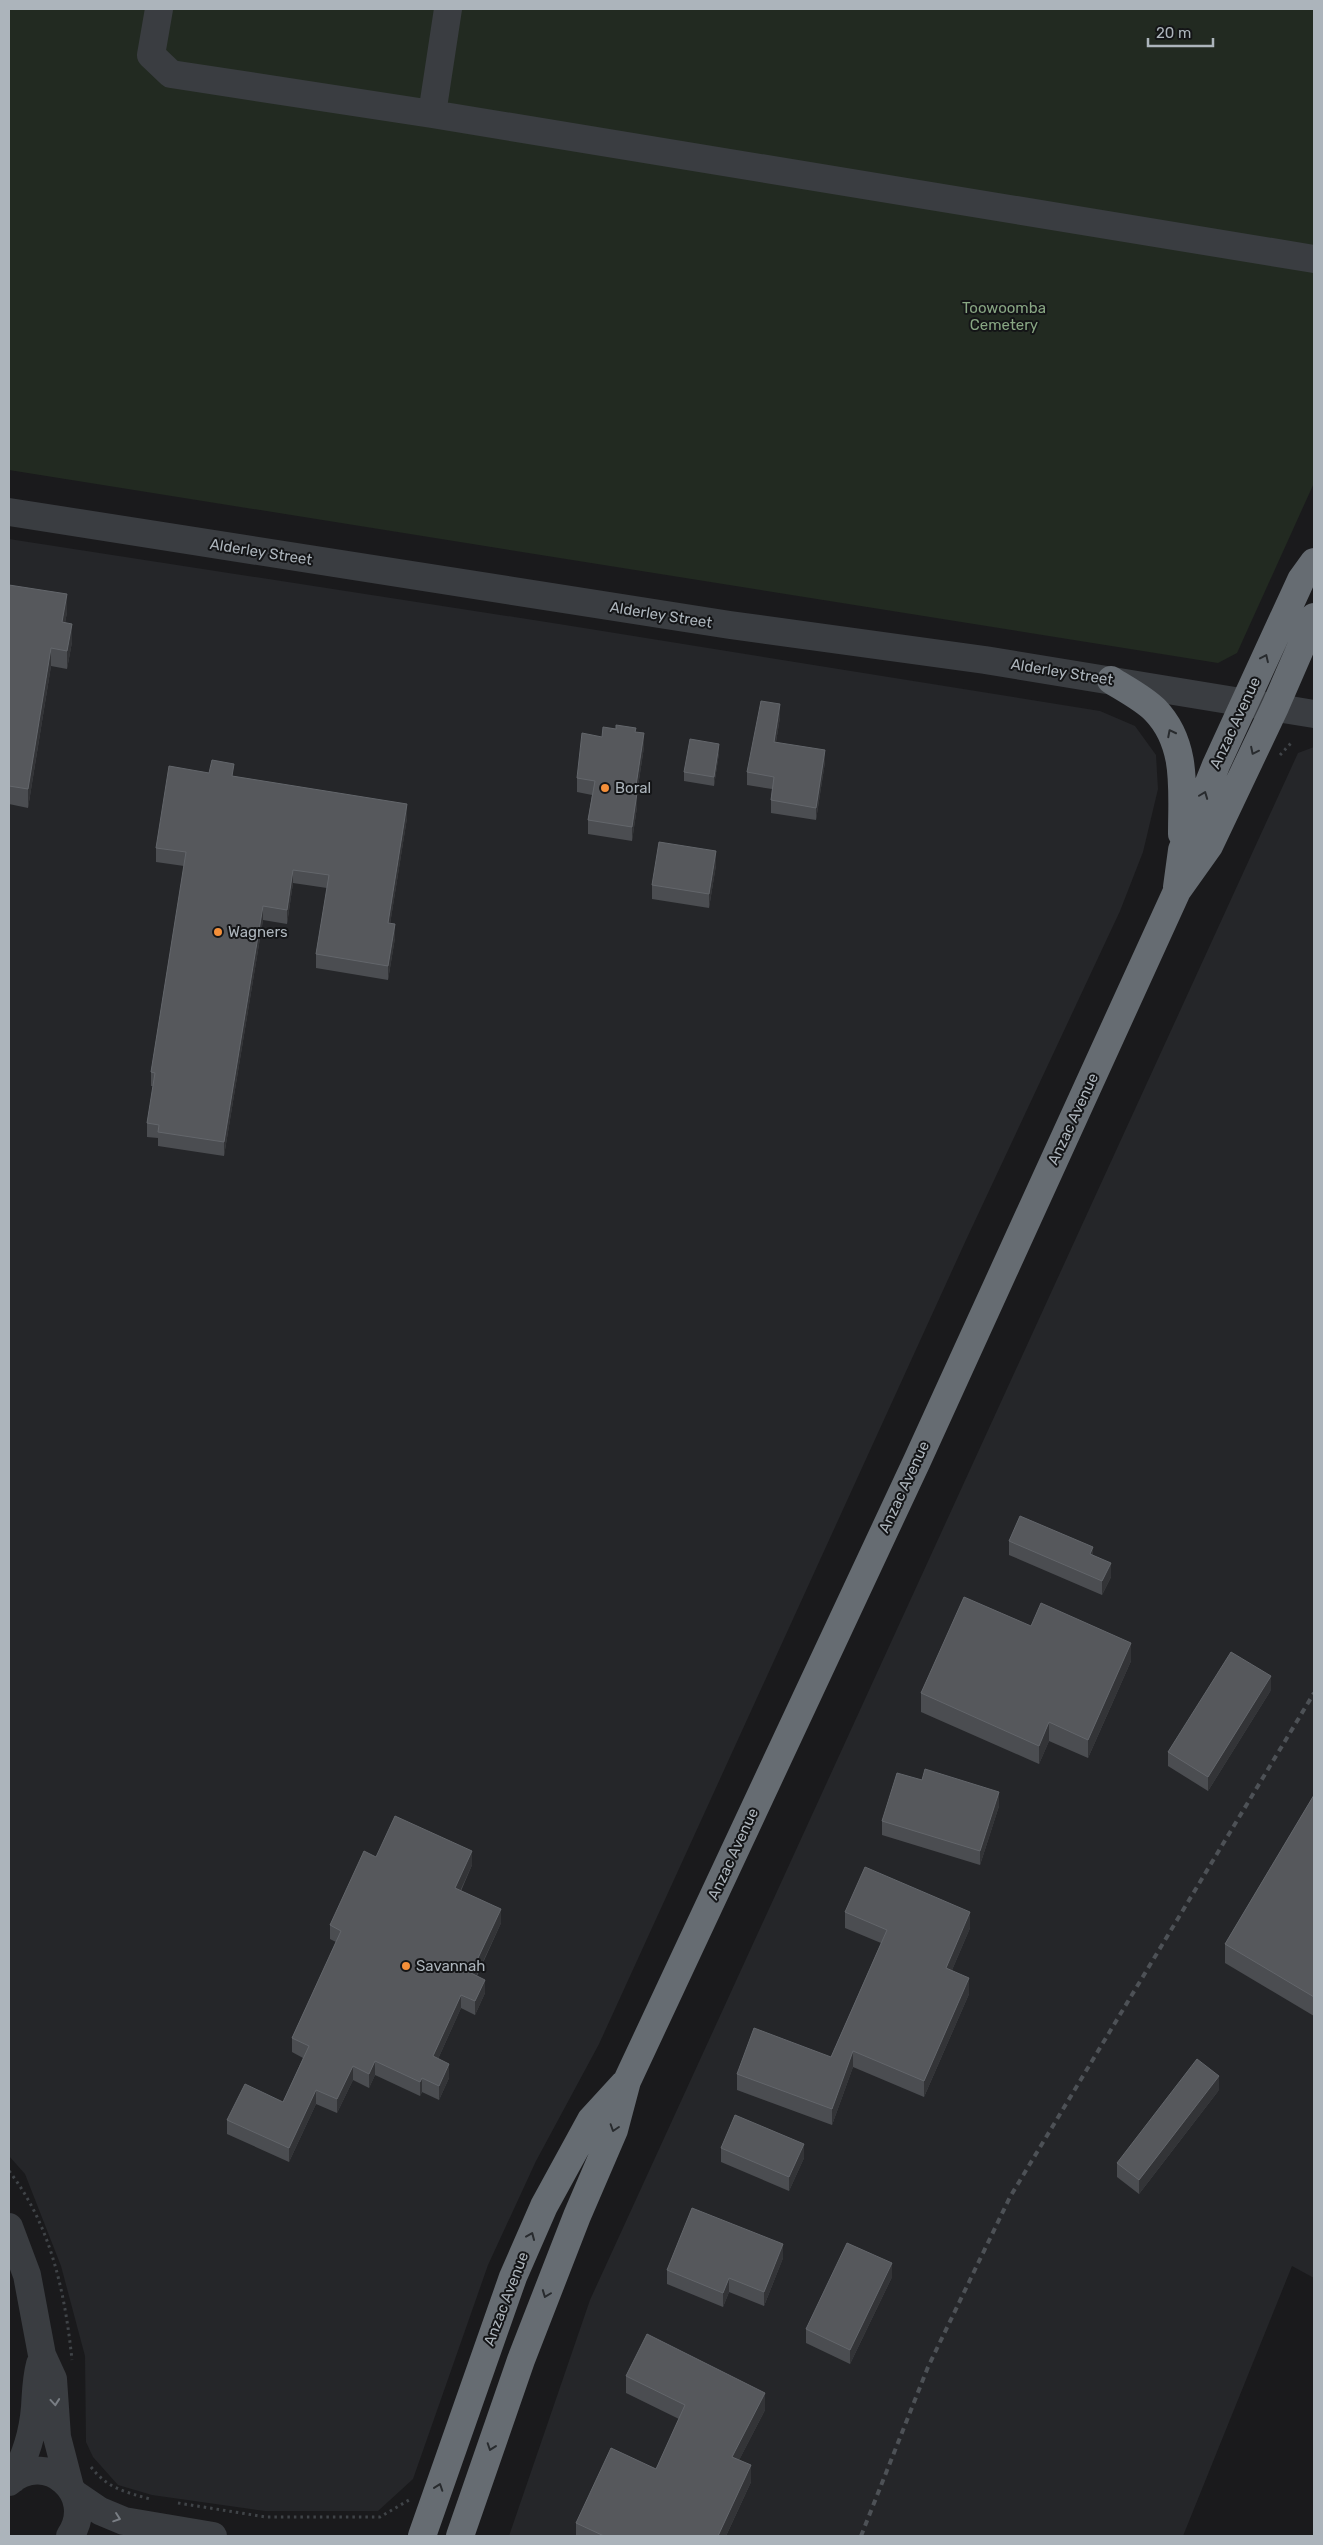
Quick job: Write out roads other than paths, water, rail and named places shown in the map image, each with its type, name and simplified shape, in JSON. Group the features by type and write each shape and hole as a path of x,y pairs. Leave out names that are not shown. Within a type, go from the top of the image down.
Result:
{"highway":[{"name":"Anzac Avenue","path":"1177,891 1182,850 1216,765 1301,580 1314,562"},
{"name":"Anzac Avenue","path":"460,2536 524,2351 577,2216 614,2130 627,2081 917,1461 1177,891 1209,846 1275,707 1314,617"},
{"path":"1111,680 1154,709 1166,723 1177,744 1182,769 1182,850"},
{"name":"Anzac Avenue","path":"414,2535 513,2277 544,2206 591,2120 627,2081"}],"street":[{"path":"159,9 151,55 171,74 432,114 1314,259"},
{"path":"432,114 448,9"},
{"name":"Alderley Street","path":"9,512 730,625 985,660 1314,714"},
{"path":"9,2227 27,2275 42,2355 53,2379 57,2437 79,2508 78,2522 70,2536"},
{"path":"10,2481 21,2465 31,2437 36,2380 42,2355"},
{"path":"10,2481 28,2472 43,2471 58,2476 100,2511 124,2521 213,2536"}],"railway":[{"path":"861,2536 928,2367 1010,2197 1314,1693"}],"place":[{"name":"Boral","path":"605,788"},
{"name":"Wagners","path":"218,932"},
{"name":"Savannah","path":"406,1966"}],"park label":[{"name":"Toowoomba Cemetery","path":"1004,316"}]}
